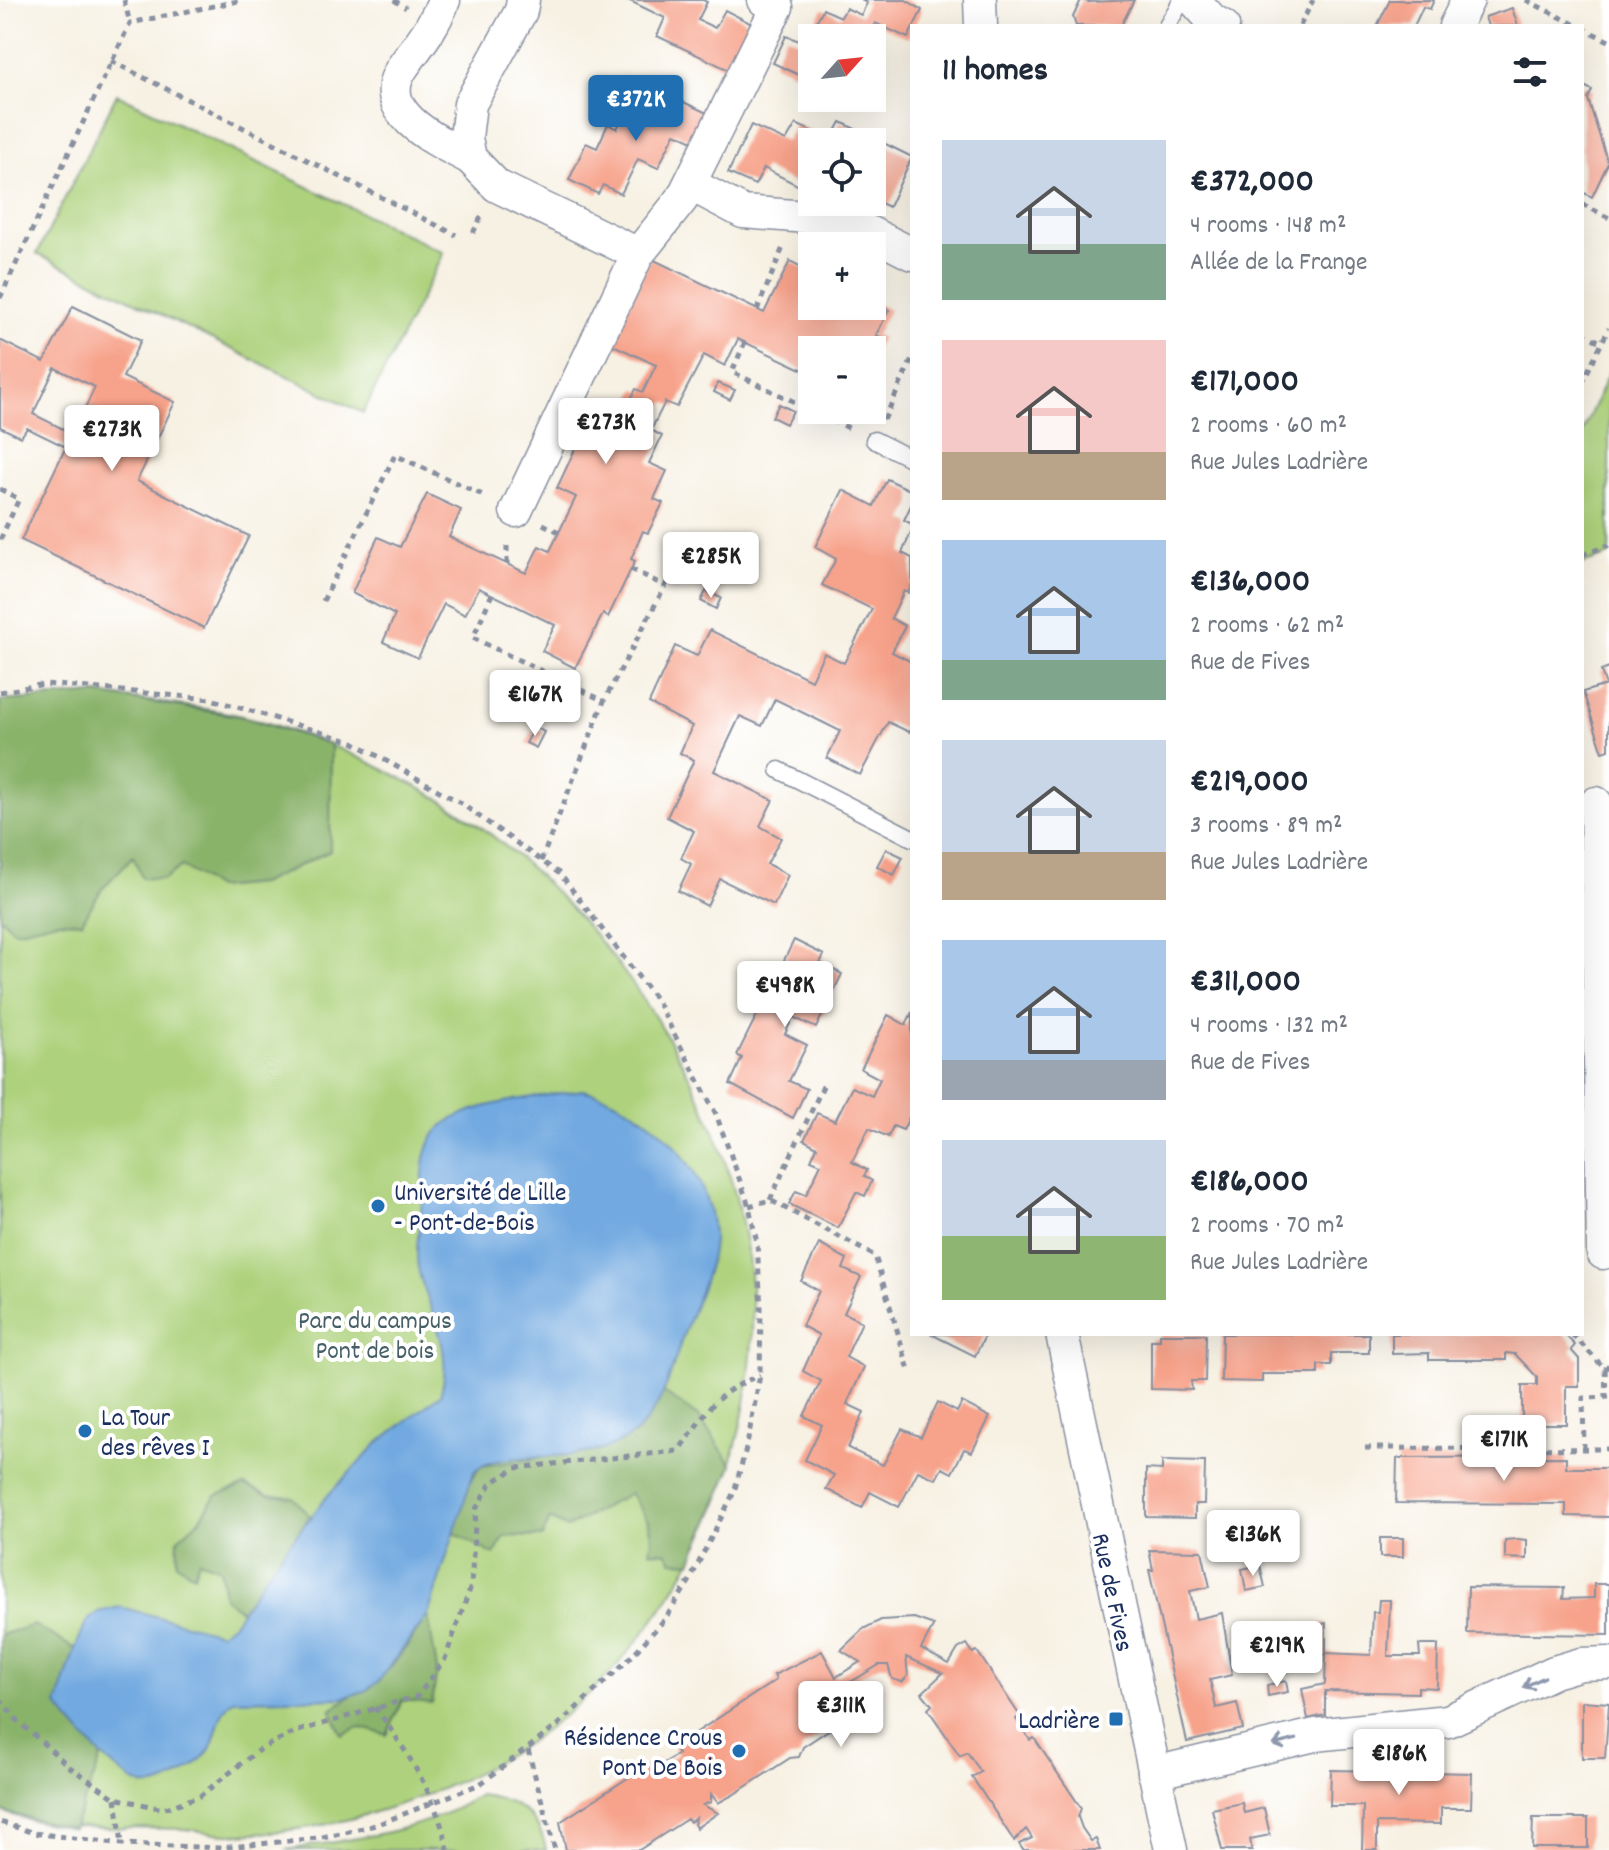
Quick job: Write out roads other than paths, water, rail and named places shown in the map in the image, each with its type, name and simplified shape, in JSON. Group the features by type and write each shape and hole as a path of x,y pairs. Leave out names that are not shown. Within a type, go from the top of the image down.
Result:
{"street":[{"path":"444,0 434,26 397,78 396,92 405,117 415,127 470,158 497,186 638,254"},
{"path":"470,158 466,138 470,104 521,11 523,0"},
{"path":"980,0 981,24"},
{"path":"1194,0 1219,24"},
{"path":"1456,24 1468,0"},
{"path":"516,511 638,254 690,184 774,2"},
{"path":"690,184 743,212 828,216 853,223 910,253"},
{"path":"1596,802 1598,1253"},
{"name":"Rue de Fives","path":"1062,1336 1171,1850"},
{"path":"1154,1773 1315,1735 1419,1727 1448,1721 1554,1672 1581,1664 1609,1663"}],"lane":[{"path":"1168,24 1182,0"},
{"path":"874,440 910,458"},
{"path":"779,770 910,837"}],"water":[{"path":"582,1090 629,1108 651,1123 687,1162 700,1184 709,1209 713,1234 707,1273 670,1376 646,1422 618,1443 597,1451 507,1459 474,1471 428,1615 378,1682 367,1690 343,1698 233,1700 221,1716 210,1749 194,1766 158,1785 142,1785 131,1779 96,1750 57,1705 86,1622 98,1612 120,1607 220,1633 233,1623 275,1562 329,1494 378,1443 440,1395 444,1380 443,1350 417,1259 423,1169 433,1137 444,1125 479,1108"}],"place":[{"name":"Université de Lille - Pont-de-Bois","path":"378,1206"},
{"name":"La Tour des rêves I","path":"85,1431"},
{"name":"Ladrière","path":"1116,1719"},
{"name":"Résidence Crous Pont De Bois","path":"739,1751"}],"park label":[{"name":"Parc du campus Pont de bois","path":"375,1334"}]}
